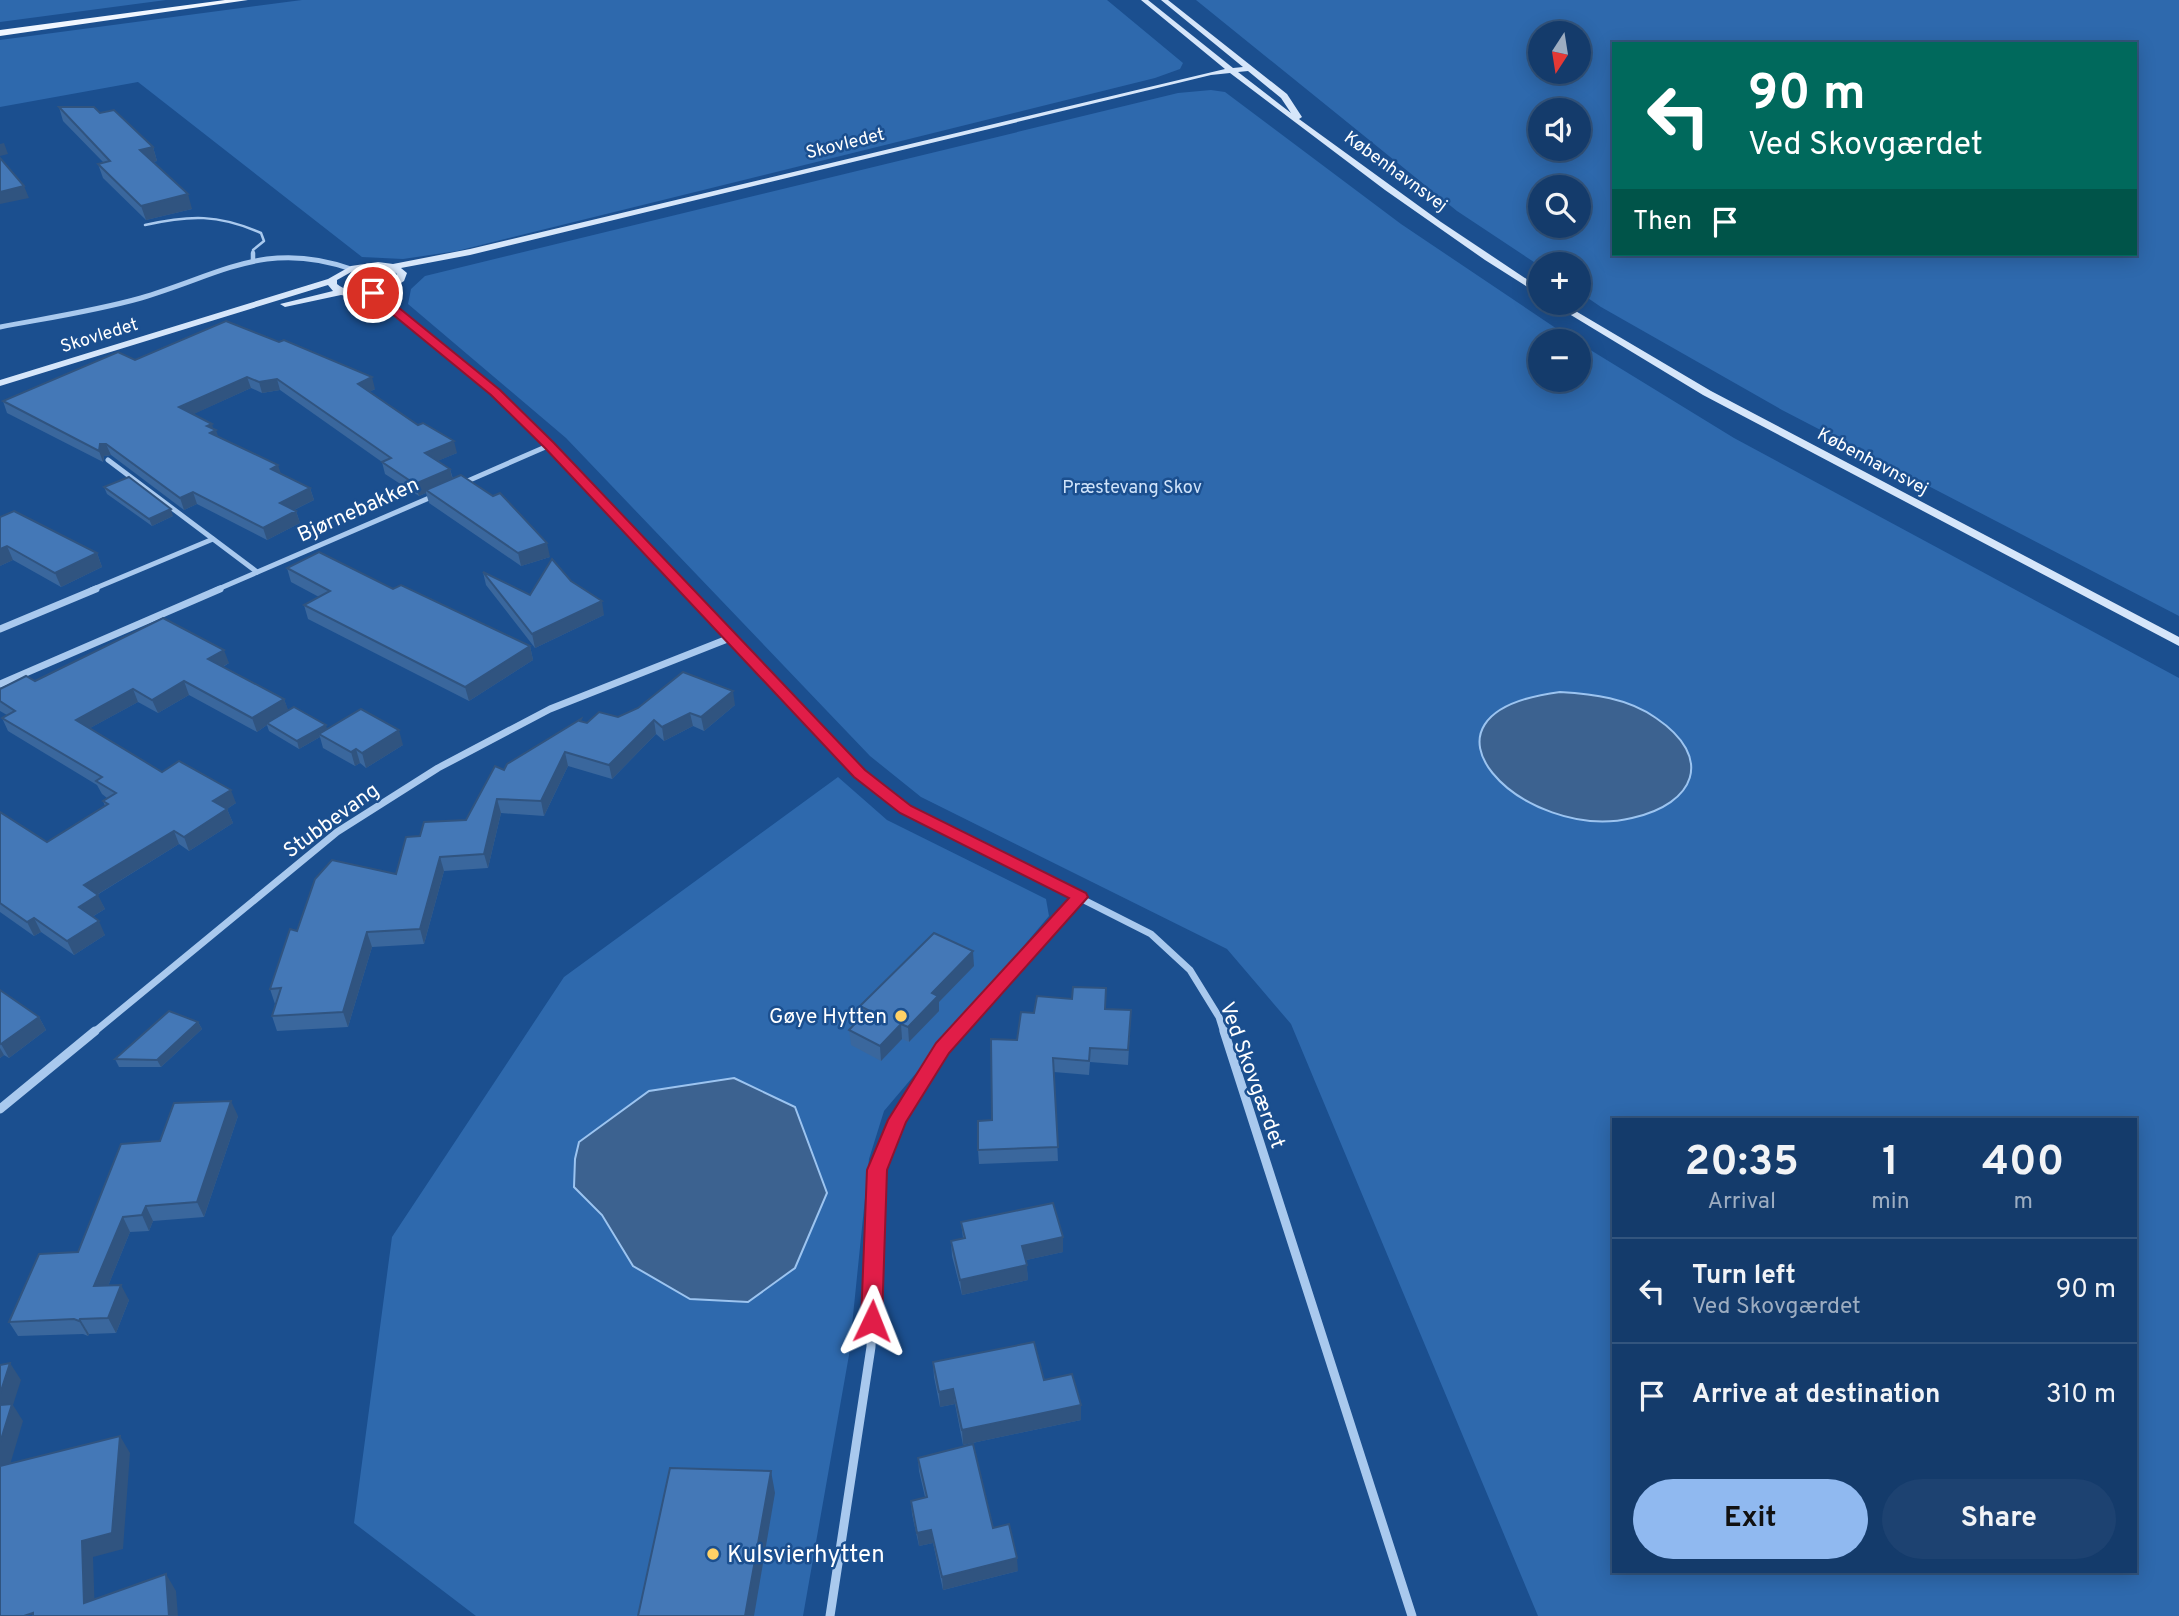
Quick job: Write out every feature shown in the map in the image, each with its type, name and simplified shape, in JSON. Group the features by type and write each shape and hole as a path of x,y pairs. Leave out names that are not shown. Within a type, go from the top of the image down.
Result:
{"main road":[{"path":"0,33 244,0"}],"street":[{"name":"Københavnsvej","path":"1144,0 1229,70 1367,173 1528,284"},
{"name":"Københavnsvej","path":"1164,0 1284,96 1302,124"},
{"name":"Skovledet","path":"0,383 332,281 351,269 371,265 393,267 470,252 1229,70 1250,68"},
{"name":"Skovledet","path":"402,273 457,261 470,252"},
{"path":"0,327 141,298 253,260 312,256 334,261 351,269"},
{"path":"373,293 396,285 401,279 402,273 393,267"},
{"path":"332,281 333,288 340,292"},
{"name":"Skovledet","path":"208,319 340,292 373,293"},
{"name":"Ved Skovgærdet","path":"373,293 495,393 550,445 860,774 906,810 1151,934 1190,970 1219,1017 1412,1616"},
{"name":"Københavnsvej","path":"1576,315 1707,393 2179,642"},
{"path":"461,484 550,445"},
{"path":"108,460 257,572"},
{"name":"Bjørnebakken","path":"0,684 448,489"},
{"path":"0,629 213,539"},
{"name":"Stubbevang","path":"0,1109 337,832 438,768 550,709 730,638"},
{"path":"830,1616 871,1347 877,1170 898,1120 943,1048 1080,897"}],"lane":[{"path":"145,225 181,217 209,216 231,219 261,233 264,240 253,250 253,260"}],"green space":[{"path":"0,0 166,0 0,22"},
{"path":"302,0 1107,0 1183,63 1180,69 1155,78 457,251 403,259 362,257 138,82 0,107 0,40"},
{"path":"1196,0 2179,0 2179,616 1782,410 1591,300 1591,252 1528,252 1528,258 1457,211"},
{"name":"Præstevang Skov","path":"1211,90 1225,92 1401,224 1528,309 1528,315 1536,315 1557,329 1528,329 1528,392 1591,392 1591,350 1734,438 2179,678 2179,1616 1538,1616 1291,1024 1227,949 921,797 870,756 566,438 408,304 411,289 425,276 1178,93"},
{"path":"838,777 887,820 1046,899 1049,916 884,1111 869,1159 849,1355 803,1616 476,1616 354,1523 392,1237 564,977"}],"shaded area":[{"path":"1560,692 1622,702 1656,718 1674,733 1686,749 1691,764 1690,778 1683,791 1671,802 1654,811 1632,818 1592,821 1552,812 1518,795 1492,773 1480,748 1485,725 1510,705"},
{"path":"734,1078 795,1107 827,1193 795,1268 748,1302 690,1299 633,1266 602,1215 574,1187 575,1159 579,1142 649,1091"}],"building":[{"path":"59,107 94,107 100,113 114,110 153,147 140,150 188,194 141,206 98,164 110,161"},
{"path":"0,158 24,186 0,192"},
{"path":"226,321 279,342 284,340 372,377 358,384 418,425 423,423 454,441 425,453 450,469 415,484 382,462 391,458 277,379 259,382 247,377 179,407 212,424 207,426 216,430 210,433 278,465 271,469 310,488 280,503 296,511 263,528 193,492 180,498 106,444 100,444 99,451 3,401 118,352 135,360"},
{"path":"461,475 493,496 500,493 547,543 518,553 426,490"},
{"path":"129,477 171,509 149,519 104,487"},
{"path":"14,511 97,553 55,573 7,546 0,549 0,517"},
{"path":"319,552 393,589 401,585 530,646 465,687 304,605 330,591 287,568"},
{"path":"552,559 571,581 602,601 532,634 483,572 530,595"},
{"path":"163,618 224,650 208,659 284,699 252,718 184,681 152,700 133,689 76,720 162,772 179,761 231,790 213,801 227,809 184,837 174,831 84,885 98,895 79,907 99,921 67,941 34,918 27,922 0,903 0,812 47,842 108,804 103,801 116,793 96,781 102,777 2,718 15,711 0,701 0,689 26,676 35,681"},
{"path":"683,672 733,691 701,717 690,713 662,727 654,720 609,765 565,752 541,801 497,799 484,854 440,857 420,929 367,932 343,1012 272,1016 281,988 270,989 290,929 297,931 315,879 332,860 396,874 406,837 420,836 424,822 466,820 495,766 504,770 507,764 581,719 580,721 587,723 599,712 618,717 638,708"},
{"path":"294,707 326,725 297,741 267,723"},
{"path":"361,709 399,730 362,753 356,749 351,752 319,734"},
{"path":"934,933 973,951 932,993 938,996 908,1027 901,1024 880,1046 849,1030 868,1010 860,1006"},
{"path":"1073,987 1106,988 1105,1009 1131,1010 1128,1050 1090,1048 1089,1061 1053,1058 1058,1147 978,1150 978,1121 992,1120 991,1039 1017,1040 1021,1012 1034,1013 1037,996 1072,999"},
{"path":"0,990 39,1017 1,1044 0,1043"},
{"path":"169,1011 198,1022 157,1060 115,1059"},
{"path":"231,1101 197,1202 146,1206 142,1215 123,1217 94,1286 121,1285 108,1318 9,1322 39,1254 78,1252 121,1144 160,1141 174,1103"},
{"path":"1053,1203 1063,1237 1022,1246 1027,1265 960,1280 951,1241 965,1238 961,1222"},
{"path":"1034,1342 1044,1380 1072,1374 1081,1405 962,1430 953,1389 939,1392 933,1362"},
{"path":"10,1363 0,1394 0,1365"},
{"path":"12,1404 0,1443 0,1405"},
{"path":"120,1436 112,1533 82,1541 84,1603 166,1574 169,1616 33,1616 33,1613 24,1616 0,1616 0,1466"},
{"path":"973,1444 993,1528 1009,1524 1017,1558 942,1577 931,1530 917,1533 911,1501 927,1497 918,1458"},
{"name":"Kulsvierhytten","path":"670,1468 771,1471 745,1616 638,1616"}],"place":[{"name":"Gøye Hytten","path":"901,1016"},
{"name":"Kulsvierhytten","path":"713,1554"}],"route":[{"path":"373,293 495,393 550,445 860,774 906,810 1080,897 943,1048 898,1120 877,1170 872,1321"}]}
